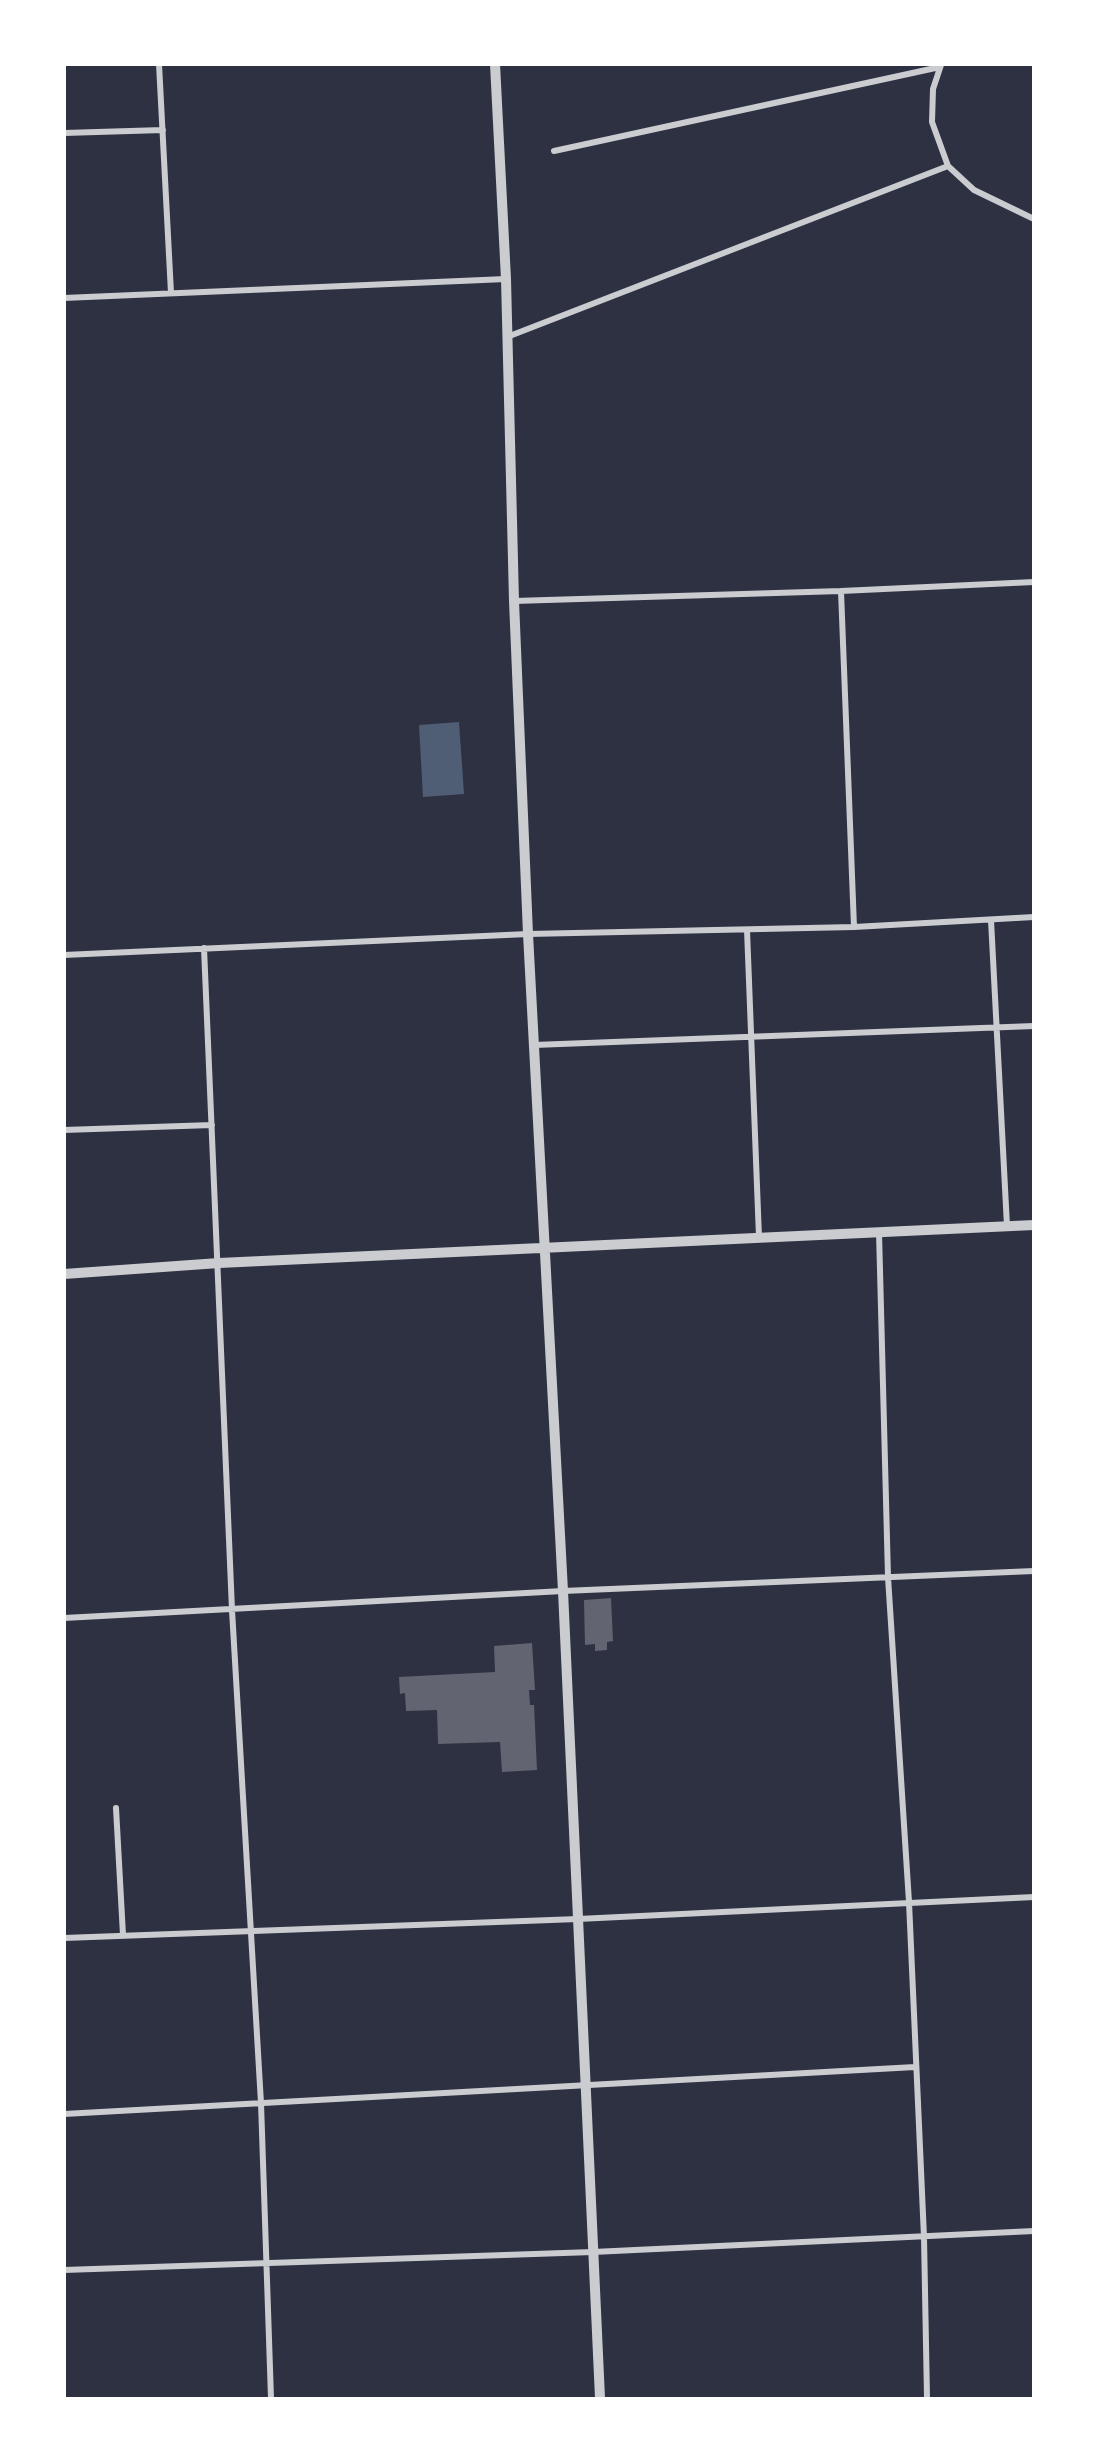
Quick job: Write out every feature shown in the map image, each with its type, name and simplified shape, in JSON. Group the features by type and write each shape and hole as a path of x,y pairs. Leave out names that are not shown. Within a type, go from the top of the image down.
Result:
{"street":[{"path":"159,64 171,293"},
{"path":"495,64 506,279 514,601 528,934 563,1591 600,2398"},
{"path":"554,151 941,66"},
{"path":"941,66 933,89 932,122 948,166 974,190 1034,219"},
{"path":"64,133 163,130"},
{"path":"506,337 948,166"},
{"path":"64,298 506,279"},
{"path":"514,601 841,591 1034,582"},
{"path":"841,591 854,927"},
{"path":"64,955 528,934 854,927 1034,917"},
{"path":"991,920 1007,1226"},
{"path":"747,930 759,1237"},
{"path":"204,948 232,1610 261,2103 271,2398"},
{"path":"534,1045 1034,1026"},
{"path":"64,1130 213,1125"},
{"path":"64,1274 219,1263 1034,1225"},
{"path":"879,1232 888,1577 909,1902 924,2237 927,2398"},
{"path":"64,1618 563,1591 1034,1571"},
{"path":"116,1808 123,1935"},
{"path":"64,1938 578,1919 1034,1896"},
{"path":"64,2114 915,2067"},
{"path":"64,2270 593,2252 1034,2231"}],"water":[{"path":"459,722 464,794 423,797 419,725"}],"building":[{"path":"611,1598 613,1641 607,1642 607,1650 595,1651 595,1644 585,1645 584,1600"},
{"path":"532,1643 535,1690 529,1690 530,1705 534,1705 537,1770 502,1772 500,1742 438,1744 437,1710 406,1711 405,1693 400,1694 399,1677 495,1672 494,1646"}]}
